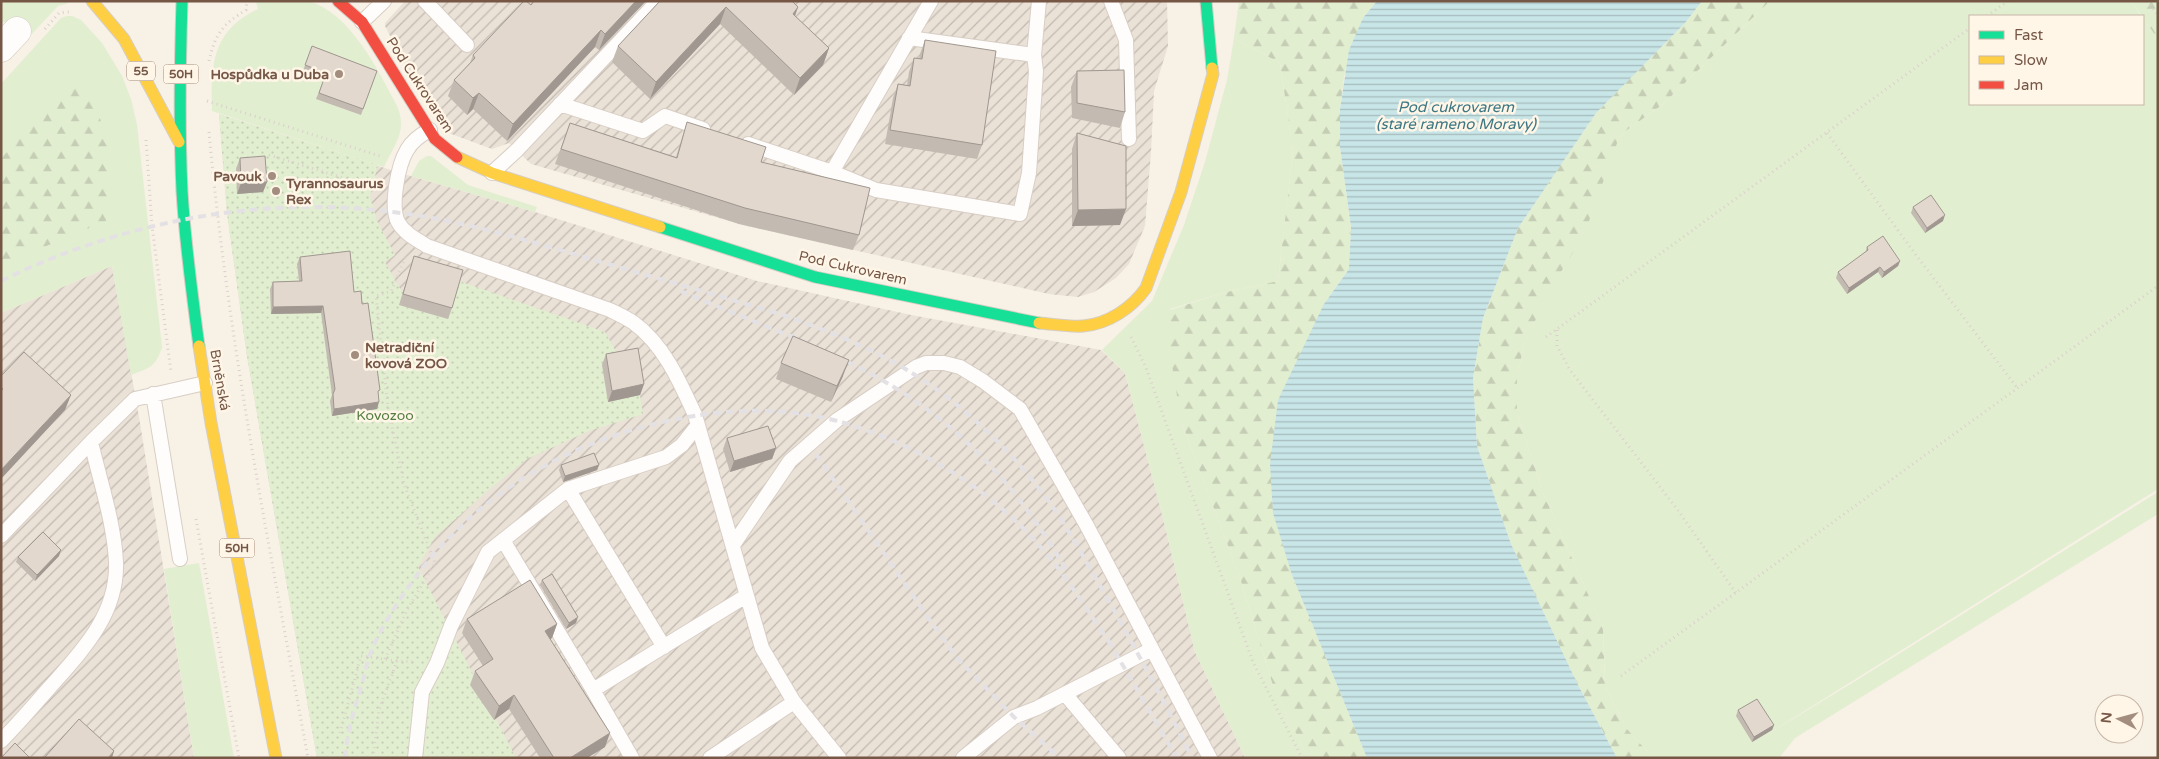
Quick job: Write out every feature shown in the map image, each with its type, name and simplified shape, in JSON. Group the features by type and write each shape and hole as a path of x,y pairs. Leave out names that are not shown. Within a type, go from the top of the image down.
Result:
{"street":[{"name":"55","path":"92,1 124,39 181,146"},
{"name":"Brněnská","path":"182,1 181,146 184,220 205,383 276,758"},
{"name":"Pod Cukrovarem","path":"338,1 362,22 430,130 443,147 454,156 492,174 814,277 1036,323 1083,326 1100,322 1119,314 1138,300 1146,288 1184,183 1213,74 1206,1"}],"lane":[{"path":"362,22 384,1"},
{"path":"425,1 467,45"},
{"path":"492,174 658,1"},
{"path":"832,172 931,1"},
{"path":"734,139 832,172 876,190 1020,214 1029,173 1036,72 1034,55 1039,1"},
{"path":"1112,1 1126,40 1129,140"},
{"path":"909,38 1034,55"},
{"path":"560,104 643,131 665,116 716,133"},
{"path":"430,130 412,143 401,163 394,194 394,212 398,222 404,231 427,246 610,310 634,323 658,348 680,381 698,426 762,648 794,702 839,758"},
{"path":"732,545 790,461 837,420 908,371 926,364 944,362 960,367 983,381 1020,409 1086,526 1210,758"},
{"path":"1,536 135,399 205,383"},
{"path":"153,394 180,559"},
{"path":"415,758 422,692 437,663 451,626 488,552 568,489 666,457 682,445 698,426"},
{"path":"17,747 3,739 88,644 113,596 116,563 112,532 91,442"},
{"path":"568,489 664,647"},
{"path":"503,540 632,758"},
{"path":"593,690 746,596"},
{"path":"963,758 1014,718 1152,649"},
{"path":"1065,694 1119,758"},
{"path":"710,758 794,702"}],"path":[{"path":"209,64 218,33 231,19 246,10 247,1"},
{"path":"1988,15 2008,1"},
{"path":"2147,1 2158,16"},
{"path":"1546,337 1969,29"},
{"path":"207,91 207,110"},
{"path":"207,101 326,137 401,163"},
{"path":"209,129 217,214 239,374 308,758"},
{"path":"1827,133 1913,251 2018,389"},
{"path":"269,155 394,194"},
{"path":"385,659 407,610 435,562 404,484 388,407 376,296 392,291 413,237"},
{"path":"1621,676 2158,286"},
{"path":"1119,314 1146,368 1253,662 1302,758"},
{"path":"1557,329 1557,346 1570,370 1677,509 1736,593"},
{"path":"340,733 360,656 397,661 437,663"},
{"path":"373,758 379,710 397,661"}],"shaded area":[{"path":"405,1 1167,1 1168,46 1154,91 1145,226 1129,264 1116,278 1094,292 1078,297 1049,294 743,225 531,164 509,143 492,149 446,132 416,87 385,26 385,23"},
{"path":"219,114 400,173 535,212 757,281 911,315 1101,350 1125,373 1164,522 1195,652 1245,758 317,758 247,356 227,213"},
{"path":"112,266 139,417 194,758 1,758 1,313"}],"green space":[{"path":"1,1 65,1 69,3 58,6 29,37 8,21 1,23"},
{"path":"309,1 324,8 350,30 372,60 397,106 401,123 400,130 384,167 212,111 212,79 217,51 231,28 242,18 258,9 256,2"},
{"path":"1239,1 1377,1 1363,18 1344,77 1340,109 1340,147 1351,227 1349,269 1324,304 1292,575 1367,758 1308,758 1274,689 1239,575 1181,421 1167,334 1170,310 1222,293 1278,281 1293,151 1280,63 1234,38"},
{"path":"1702,1 1770,1 1662,105 1620,135 1584,235 1551,288 1524,344 1517,378 1517,414 1544,495 1603,628 1605,687 1627,729 1653,758 1617,758 1578,685 1511,544 1477,446 1473,378 1483,318 1518,228 1596,113 1685,23"},
{"path":"1770,1 2131,1 2140,15 1969,15 1969,105 2144,105 2144,19 2158,39 2158,489 1760,739 2158,492 2158,514 1795,738 1779,758 1653,758 1627,729 1605,687 1603,628 1544,495 1517,414 1517,378 1524,344 1605,173 1620,135 1662,105"},
{"path":"2131,1 2158,1 2158,39 2144,19 2144,15 2141,15"},
{"path":"67,16 81,20 102,43 122,76 131,99 137,125 162,347 160,354 151,366 131,375 112,266 1,313 1,84 61,18"},
{"path":"1234,38 1280,63 1293,151 1278,281 1222,293 1170,309 1181,421 1239,575 1274,689 1308,758 1245,758 1195,652 1164,522 1125,373 1102,350 1152,301 1184,225 1205,162 1227,80"},
{"path":"78,82 95,101 113,163 111,196 106,221 1,265 1,159 63,86"},
{"name":"Kovozoo","path":"219,114 378,165 370,196 377,221 395,255 385,262 402,292 459,281 605,332 619,357 634,359 643,414 589,431 527,459 435,537 418,567 516,758 317,758 247,356 227,213"},
{"path":"427,156 431,156 468,185 537,207 535,212 411,176 419,161"},
{"path":"199,563 234,758 194,758 164,569"}],"water":[{"name":"Pod cukrovarem (staré rameno Moravy)","path":"1377,1 1702,1 1685,23 1596,113 1518,228 1483,318 1473,378 1477,446 1511,544 1578,685 1617,758 1367,758 1292,575 1273,513 1270,464 1278,400 1324,304 1349,269 1351,227 1340,147 1340,109 1349,50 1363,18"}],"building":[{"path":"524,1 531,5 534,1 636,1 605,34 601,30 513,124 479,93 473,98 454,80 475,58 473,55"},
{"path":"660,1 792,1 798,7 793,14 829,48 800,78 726,7 656,82 618,46"},
{"path":"925,40 996,51 982,145 890,130 898,84 910,86 914,58 922,59"},
{"path":"312,46 377,71 363,109 319,93 326,73 305,65"},
{"path":"1124,70 1125,112 1077,103 1077,71"},
{"path":"687,122 766,147 761,162 870,188 859,235 745,208 561,149 570,123 677,158"},
{"path":"1077,133 1126,146 1126,209 1078,210"},
{"path":"265,156 267,182 241,183 240,158"},
{"path":"1931,195 1945,215 1927,228 1913,207"},
{"path":"1883,236 1900,261 1884,272 1880,267 1849,288 1838,272 1868,250 1867,247"},
{"path":"350,251 354,292 361,291 362,304 368,303 380,390 378,391 379,402 334,409 333,394 335,389 323,306 273,307 273,282 302,281 300,257"},
{"path":"414,256 463,270 452,308 403,294"},
{"path":"793,336 849,360 837,386 781,363"},
{"path":"638,348 644,384 612,391 606,354"},
{"path":"24,352 71,395 1,470 1,390 3,389 1,387 1,376"},
{"path":"768,426 776,448 734,461 727,438"},
{"path":"594,453 599,465 565,476 561,465"},
{"path":"43,532 61,550 37,575 18,557"},
{"path":"552,574 578,617 569,623 542,580"},
{"path":"530,580 557,624 545,631 610,733 570,758 554,758 514,695 499,706 475,671 493,659 467,619"},
{"path":"1757,699 1774,725 1754,737 1738,710"},
{"path":"79,719 114,751 108,758 44,758"},
{"path":"15,743 30,758 1,758"}],"railway":[{"path":"1,281 47,260 94,243 192,218 242,211 293,207 343,208 418,215 491,231 786,316 833,334 878,354 929,384 972,417 1011,455 1029,476 1061,519 1089,566 1174,721 1192,758"},
{"path":"680,291 805,342"},
{"path":"835,356 873,375 908,396 940,419 970,445 997,472 1022,503 1068,573"},
{"path":"345,758 353,713 369,657 377,639 407,589 432,556 460,527 491,500 525,477 560,458 598,441 637,429 699,415 722,412 767,411 835,420 882,436 931,460 978,489 999,506 1038,544 1058,568 1111,645"},
{"path":"816,454 958,659 1014,717 1060,758"},
{"path":"1108,640 1177,758"}],"traffic: fast":[{"path":"182,1 180,96 182,191 199,346"},
{"path":"1206,1 1212,68"},
{"path":"660,227 815,277 1039,323"}],"traffic: slow":[{"path":"92,1 124,39 179,142"},
{"path":"1039,323 1067,326 1092,325 1119,314 1134,302 1146,288 1181,192 1213,74 1212,68"},
{"path":"457,157 492,173 660,227"},
{"path":"199,346 211,423 276,758"}],"traffic: jam":[{"path":"338,1 362,22 435,139 457,157"}],"place":[{"name":"Hospůdka u Duba","path":"339,74"},
{"name":"Pavouk","path":"272,176"},
{"name":"Tyrannosaurus Rex","path":"276,191"},
{"name":"Netradiční kovová ZOO","path":"355,355"}]}
